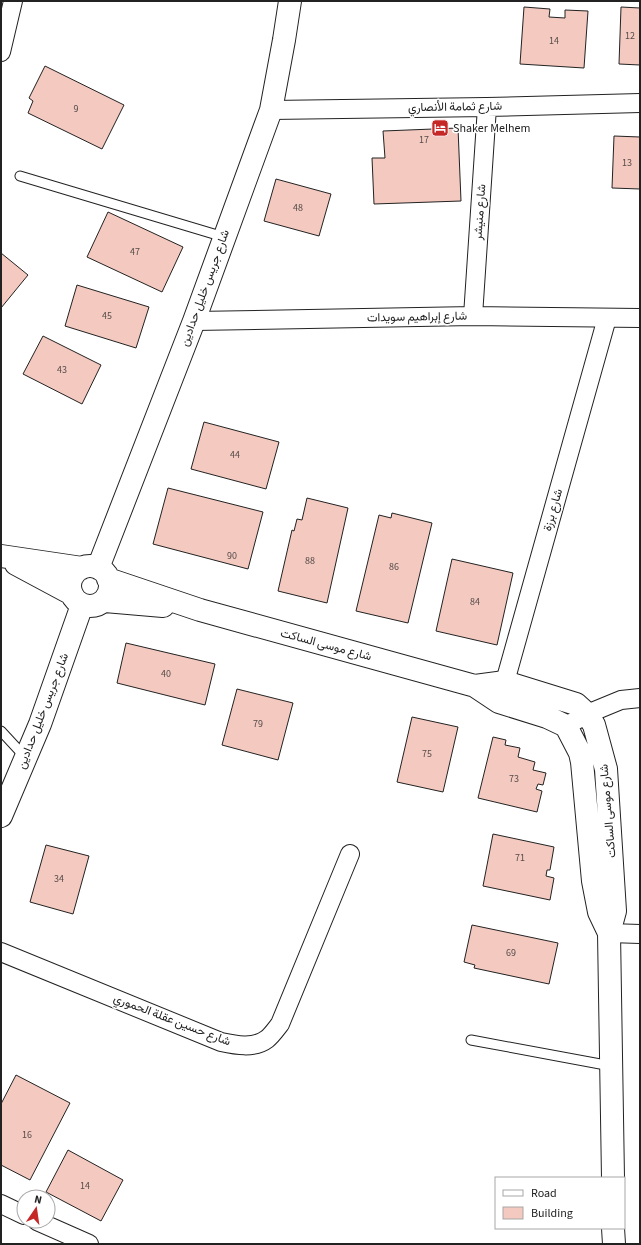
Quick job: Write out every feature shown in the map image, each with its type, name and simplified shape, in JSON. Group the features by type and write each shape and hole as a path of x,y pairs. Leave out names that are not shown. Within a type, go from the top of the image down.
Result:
{"street":[{"path":"1,52 13,1"},
{"name":"شارع جريس خليل حدادين","path":"96,571 194,321 271,110 290,1"},
{"name":"شارع ثمامة الأنصاري","path":"271,110 640,103"},
{"name":"شارع منيشر","path":"473,316 487,107"},
{"name":"شارع إبراهيم سويدات","path":"194,321 473,316 640,318"},
{"name":"شارع برزة","path":"502,692 607,318"},
{"name":"شارع موسى الساكت","path":"2,556 96,571 200,610 475,686 576,704 587,714 594,725 606,769 615,911 609,933 613,1177"},
{"name":"شارع موسى الساكت","path":"2,556 77,600"},
{"path":"96,571 110,586 109,594 105,600 98,605 90,606 77,600 70,587 71,579 76,572 96,571"},
{"name":"شارع جريس خليل حدادين","path":"1,816 40,724 77,600"},
{"name":"شارع موسى الساكت","path":"105,600 200,610"},
{"name":"شارع موسى الساكت","path":"502,692 566,726 580,753 593,881 599,912 609,933"},
{"path":"566,726 587,714 621,700 640,698"},
{"name":"شارع حسين عقلة الحموري","path":"1,952 221,1042 235,1045 251,1045 267,1039 280,1024 350,854"},
{"path":"609,933 640,934"},
{"path":"1,1204 16,1211"},
{"path":"55,1229 89,1244"}],"lane":[{"path":"20,176 224,237"},
{"path":"1,731 26,758"},
{"path":"471,1040 611,1066"}],"building":[{"path":"524,7 550,9 549,17 565,18 565,10 588,11 584,68 520,64"},
{"path":"621,7 640,8 640,65 619,64"},
{"path":"45,66 124,105 102,149 28,113 33,101 29,98"},
{"path":"458,128 461,201 374,204 372,158 385,158 383,131"},
{"path":"614,136 640,137 640,189 612,188"},
{"path":"276,179 331,194 319,236 264,221"},
{"path":"108,212 183,247 162,292 87,257"},
{"path":"1,253 28,275 1,308"},
{"path":"77,285 149,307 136,348 65,326"},
{"path":"43,336 101,365 82,404 23,374"},
{"path":"204,422 279,442 266,489 191,469"},
{"path":"168,488 263,512 248,569 153,544"},
{"path":"307,498 348,508 327,603 278,591 292,530 294,531 297,519 302,520"},
{"path":"392,513 432,523 408,623 356,611 379,515 391,518"},
{"path":"452,559 513,573 497,645 436,631"},
{"path":"126,643 215,664 205,705 117,683"},
{"path":"237,689 293,703 278,760 222,745"},
{"path":"412,717 458,727 443,792 397,782"},
{"path":"493,737 506,740 505,745 520,748 518,757 535,762 533,770 546,773 543,785 538,784 536,789 542,791 537,812 478,798"},
{"path":"493,834 554,847 550,870 547,870 546,876 554,878 550,900 483,886"},
{"path":"46,845 89,856 73,914 30,902"},
{"path":"472,925 558,943 549,984 474,968 475,965 464,962"},
{"path":"16,1075 70,1103 30,1180 1,1165 1,1104"},
{"path":"68,1150 123,1180 101,1221 56,1197 56,1189 48,1189"}],"place":[{"name":"Shaker Melhem","path":"440,128"}]}
